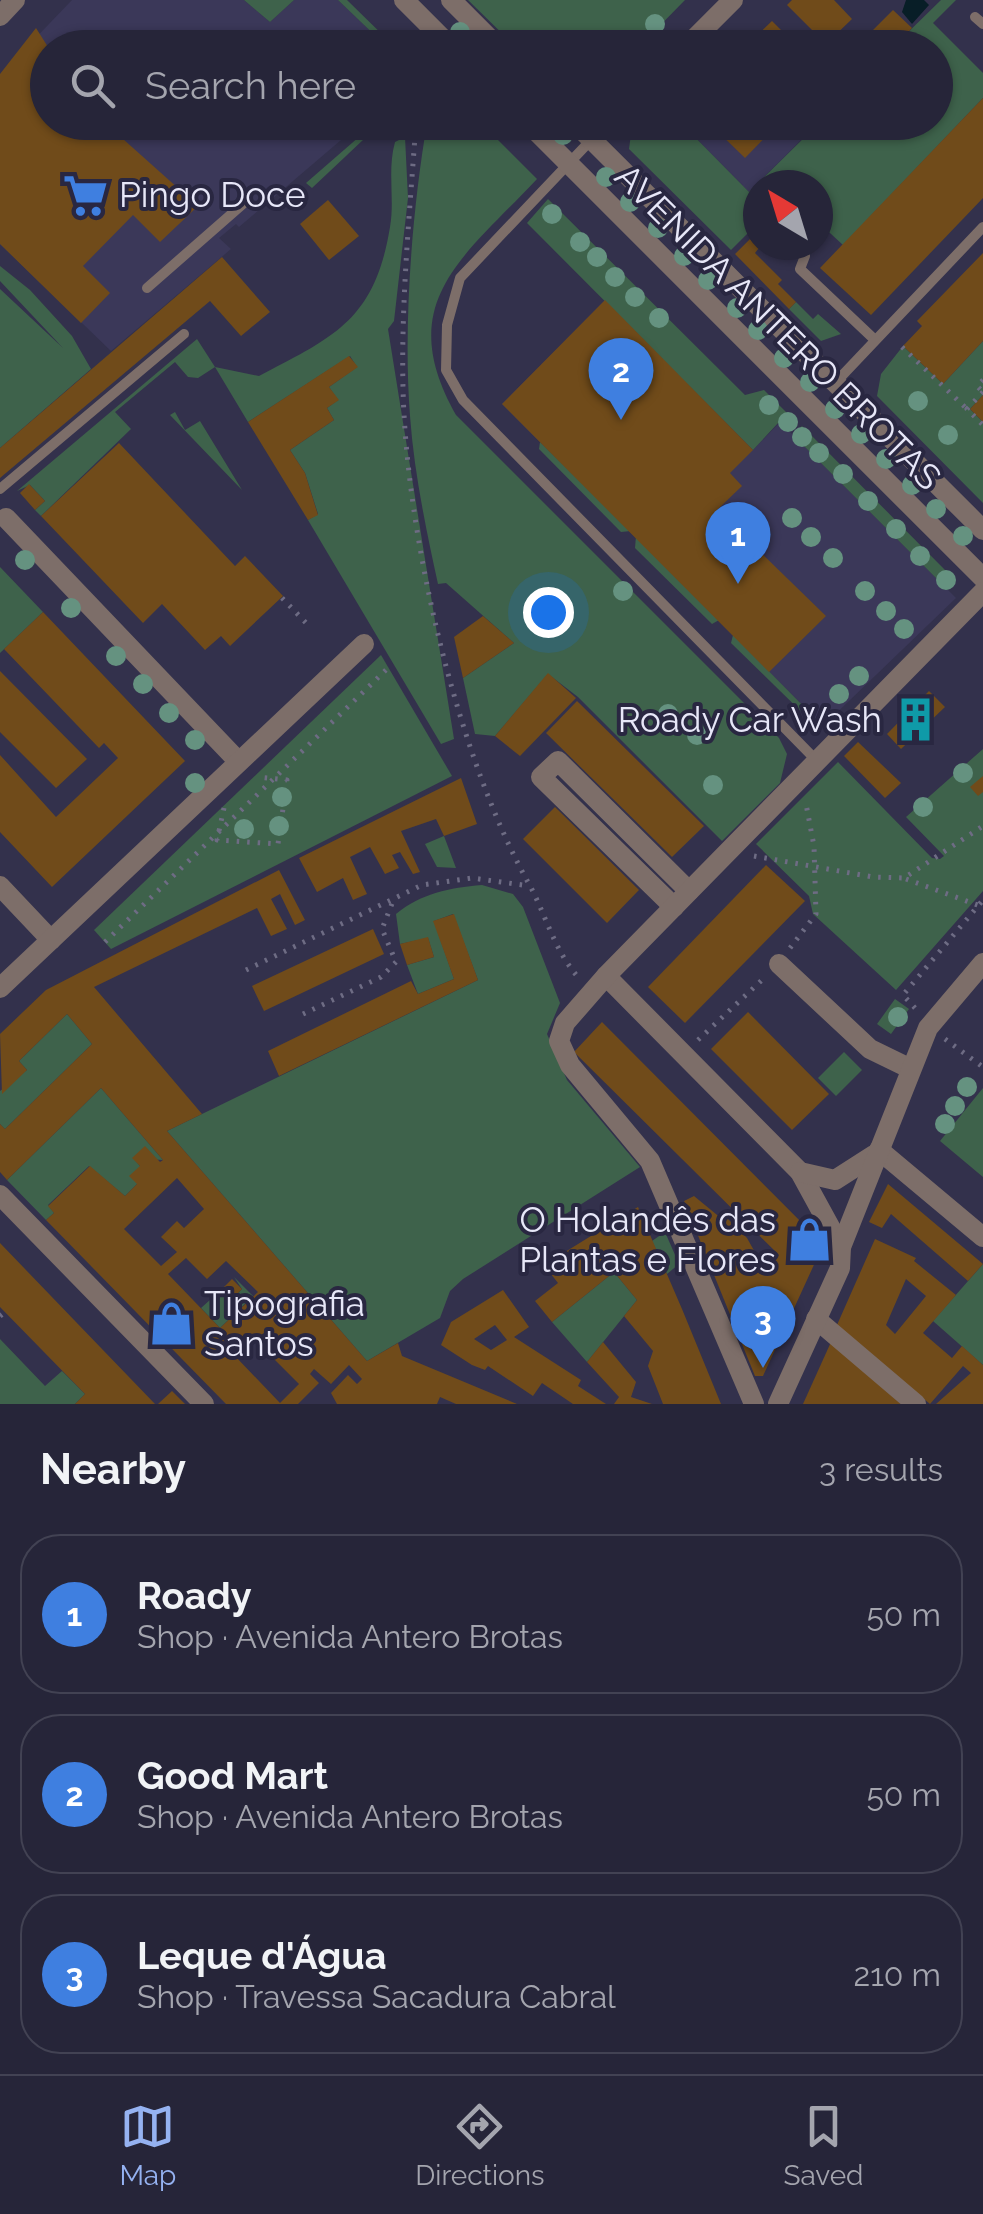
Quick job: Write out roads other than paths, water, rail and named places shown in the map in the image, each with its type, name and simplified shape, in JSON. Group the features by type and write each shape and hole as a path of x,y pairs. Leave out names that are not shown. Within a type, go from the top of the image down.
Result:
{"street":[{"path":"0,16 15,0"},
{"path":"404,0 434,30"},
{"path":"704,30 733,0"},
{"path":"454,3 481,30"},
{"name":"AVENIDA ANTERO BROTAS","path":"545,140 983,578"},
{"name":"AVENIDA ANTERO BROTAS","path":"591,140 983,530"},
{"path":"6,518 238,761"},
{"path":"754,1404 650,1160 570,1065 559,1040 565,1022 603,980 983,592"},
{"path":"0,988 364,644"},
{"path":"558,761 682,899 541,777 558,761"},
{"path":"0,886 51,940"},
{"path":"778,1404 840,1268 841,1247 909,1068 928,1028 983,963"},
{"path":"779,964 870,1050 909,1068"},
{"path":"603,980 684,1053 800,1172 841,1247"},
{"path":"800,1172 835,1180 864,1165 879,1150"},
{"path":"879,1150 983,1236"},
{"path":"0,1195 204,1404"},
{"path":"816,1319 916,1404"}],"lane":[{"path":"591,140 460,278 447,325 446,370 463,400 816,760"},
{"path":"148,288 244,202"},
{"path":"835,383 983,227"},
{"path":"803,260 800,269 875,340"},
{"path":"0,489 184,334"}],"water":[{"path":"906,0 924,0 929,5 912,24 902,12"}],"place":[{"name":"Pingo Doce","path":"86,195"},
{"name":"Good Mart","path":"621,420"},
{"name":"Roady","path":"738,584"},
{"name":"Roady Car Wash","path":"915,720"},
{"name":"O Holandês das Plantas e Flores","path":"809,1240"},
{"name":"Tipografia Santos","path":"171,1324"},
{"name":"Leque d'Água","path":"763,1368"}]}
